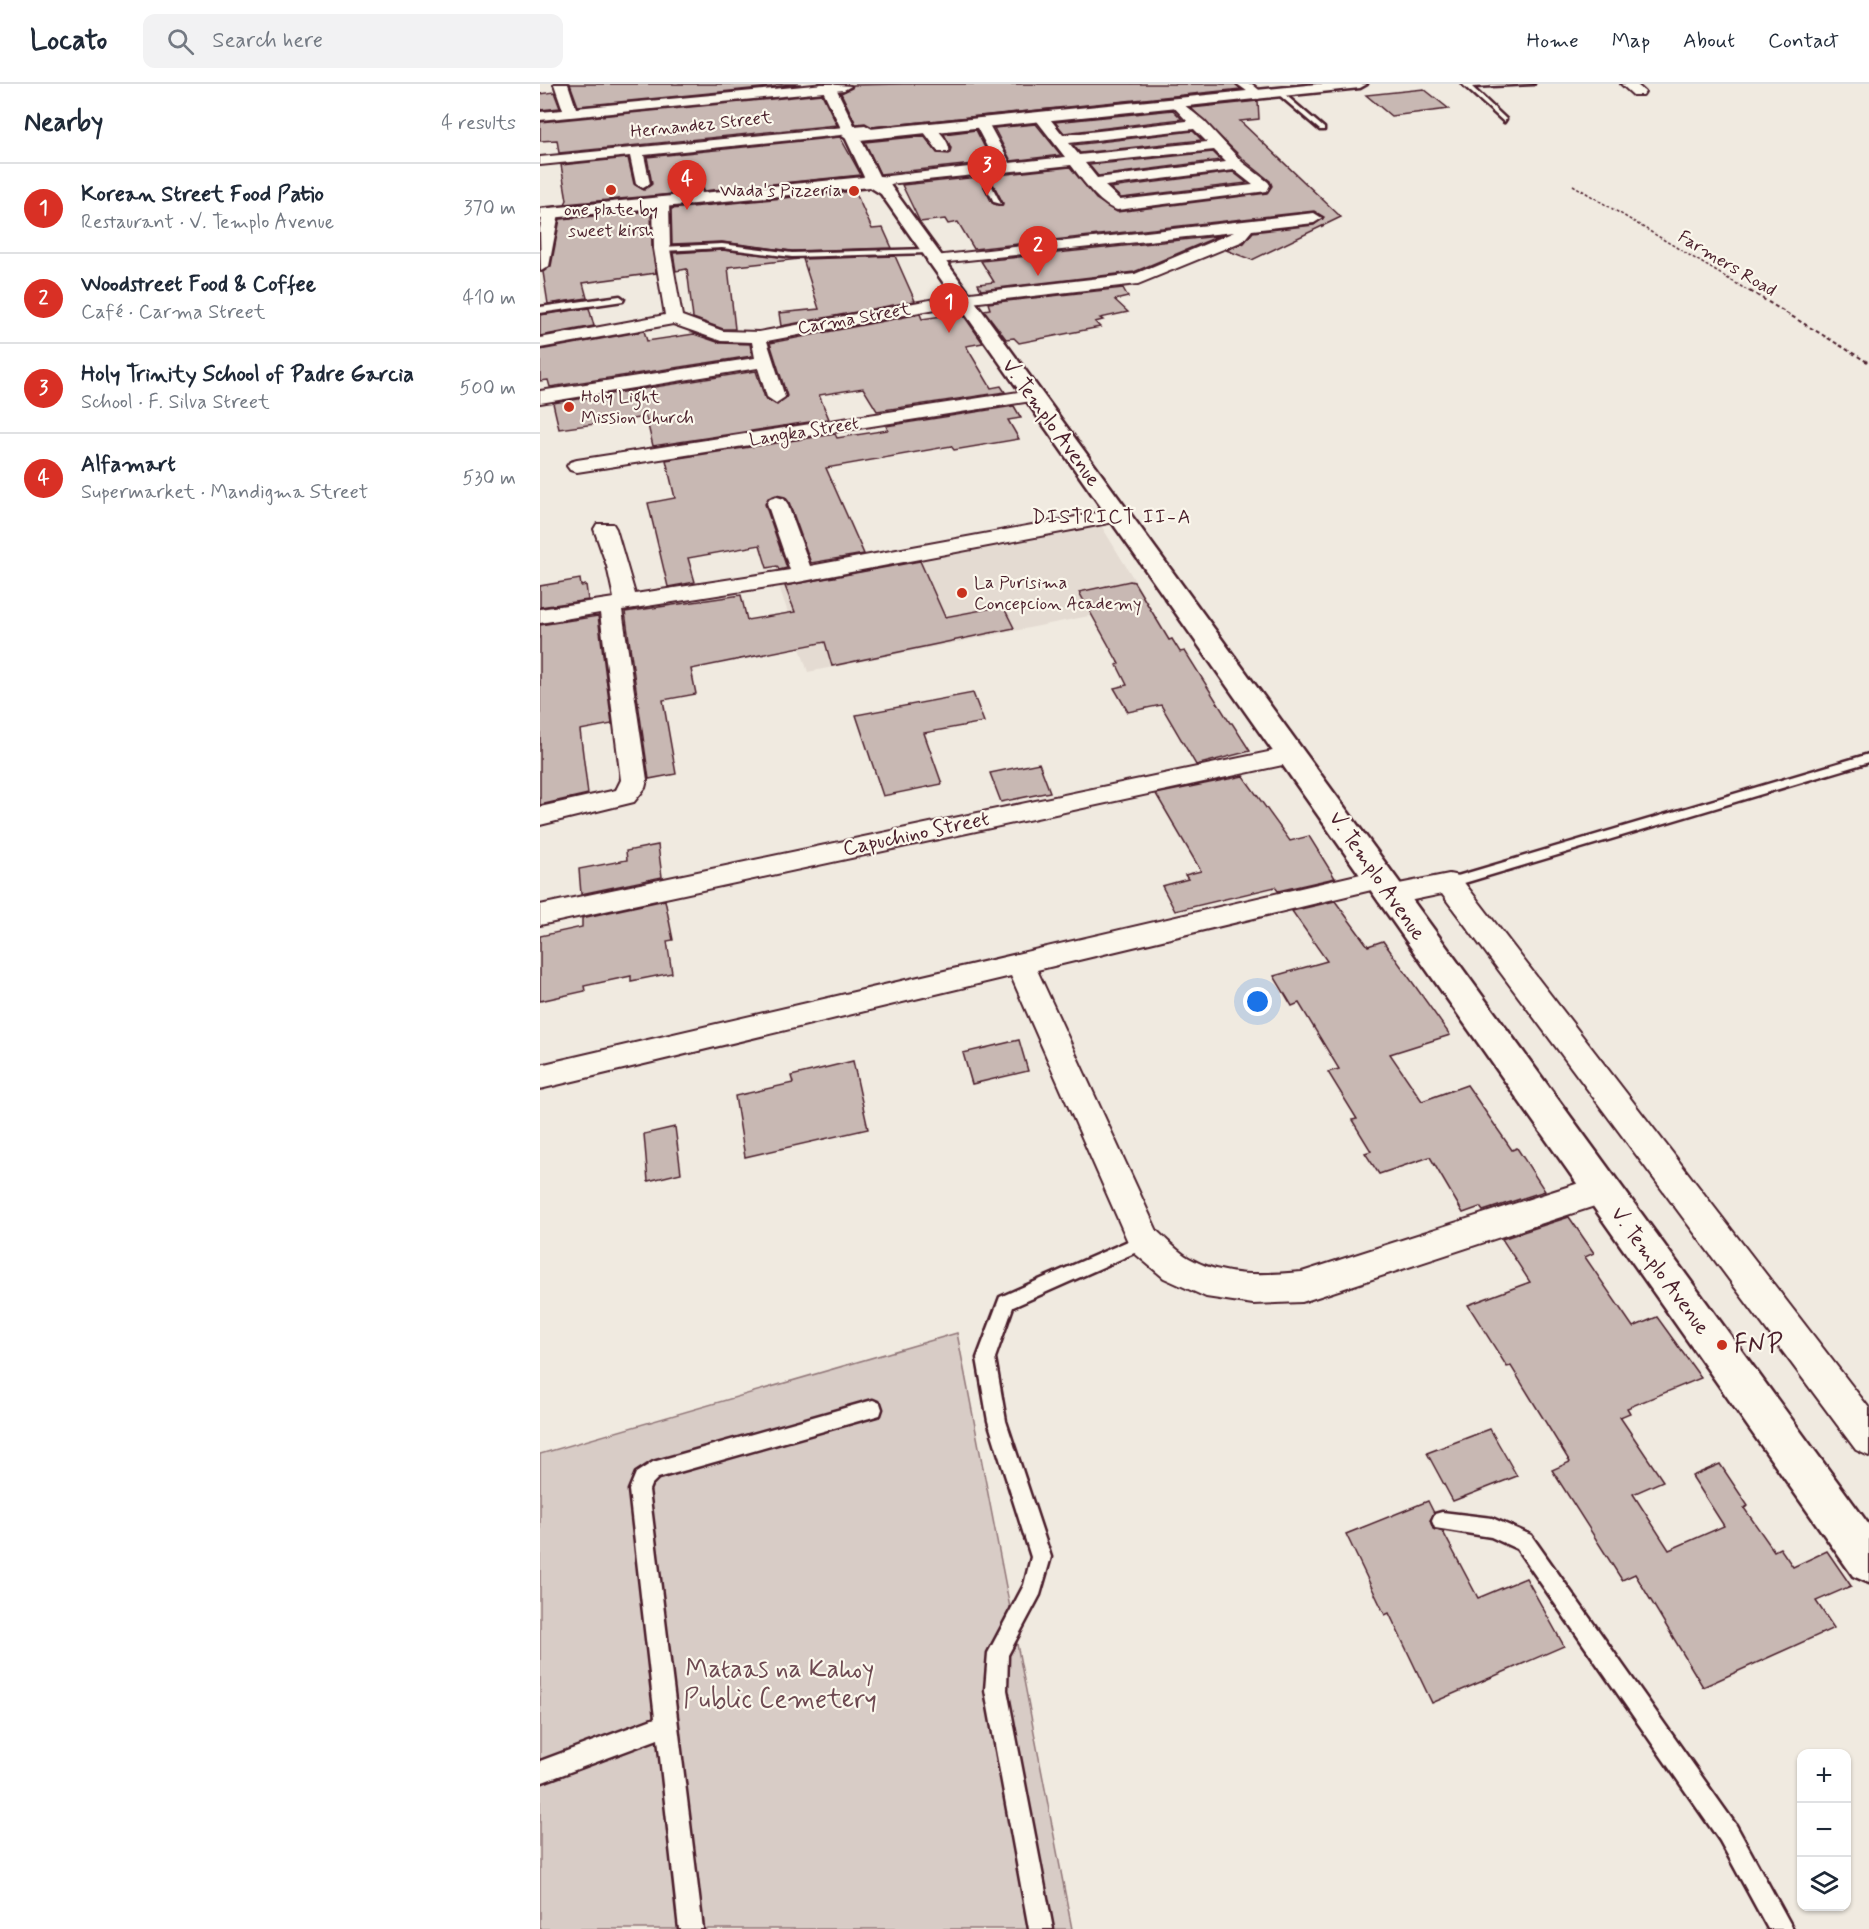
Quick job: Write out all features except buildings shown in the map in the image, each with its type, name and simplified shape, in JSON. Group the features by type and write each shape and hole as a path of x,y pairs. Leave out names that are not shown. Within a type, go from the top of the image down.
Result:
{"main road":[{"path":"849,134 982,124 1005,117 1041,117 1360,84"},
{"name":"V. Templo Avenue","path":"835,85 866,132 883,184"},
{"name":"V. Templo Avenue","path":"835,85 849,134 931,256 1292,755 1384,887 1869,1561"},
{"path":"546,213 695,198 883,184"}],"street":[{"path":"561,84 571,113"},
{"path":"679,84 686,101"},
{"path":"1245,84 1258,95"},
{"path":"540,116 835,85"},
{"path":"617,92 624,108"},
{"path":"1041,117 1073,160 1112,203 1123,206 1263,188 1237,165 1178,104"},
{"path":"982,124 1004,166"},
{"path":"1058,140 1199,124"},
{"path":"929,129 944,149"},
{"name":"Hernandez Street","path":"540,161 849,134"},
{"path":"883,184 1004,166 1218,145"},
{"path":"636,151 643,184"},
{"path":"1093,183 1237,165"},
{"path":"690,172 695,198"},
{"path":"540,343 674,319 662,249 661,202"},
{"path":"541,266 546,213"},
{"path":"931,256 1314,218"},
{"name":"Carma Street","path":"674,319 721,336 759,337 962,299 1138,279 1237,238 1248,225"},
{"path":"759,337 776,398"},
{"path":"540,397 765,362"},
{"name":"Langka Street","path":"577,466 1031,396"},
{"path":"777,503 802,574"},
{"path":"540,616 802,574 1119,515"},
{"path":"540,816 625,796 632,788 634,780 618,603 618,566 605,529"},
{"name":"Capuchino Street","path":"540,915 1292,755"},
{"path":"540,1077 1020,964 1384,887 1449,883 1869,1438"},
{"path":"1020,964 1144,1241 1175,1268 1206,1282 1253,1291 1302,1287 1601,1190"}],"lane":[{"path":"1465,85 1531,84"},
{"path":"1465,85 1504,120"},
{"path":"1280,93 1322,129"},
{"path":"979,169 998,202"},
{"path":"662,249 722,246 792,255 931,256"},
{"path":"540,310 620,298"},
{"path":"1449,883 1869,758"},
{"path":"1041,1929 996,1690 998,1653 1033,1588 1041,1557 997,1421 986,1358 1006,1302 1144,1241"},
{"path":"692,1929 665,1725 639,1490 643,1479 653,1472 873,1409"},
{"path":"1442,1521 1492,1528 1524,1542 1728,1833 1781,1929"},
{"path":"540,1772 665,1725"}],"path":[{"name":"Farmers Road","path":"1573,185 1869,363"}],"shaded area":[{"name":"La Purisima Concepcion Academy","path":"1099,522 1149,604 808,672 778,583"}],"green space":[{"name":"Mataas na Kahoy Public Cemetery","path":"957,1333 1072,1929 540,1929 540,1454"}],"place":[{"name":"one plate by sweet kirsh","path":"611,190"},
{"name":"Wada's Pizzeria","path":"854,191"},
{"name":"Holy Trinity School of Padre Garcia","path":"987,196"},
{"name":"Alfamart","path":"687,210"},
{"name":"Woodstreet Food & Coffee","path":"1038,276"},
{"name":"Korean Street Food Patio","path":"949,333"},
{"name":"Holy Light Mission Church","path":"569,407"},
{"name":"La Purisima Concepcion Academy","path":"962,593"},
{"name":"FNP","path":"1722,1345"}],"district":[{"name":"DISTRICT II-A","path":"1112,517"}]}
